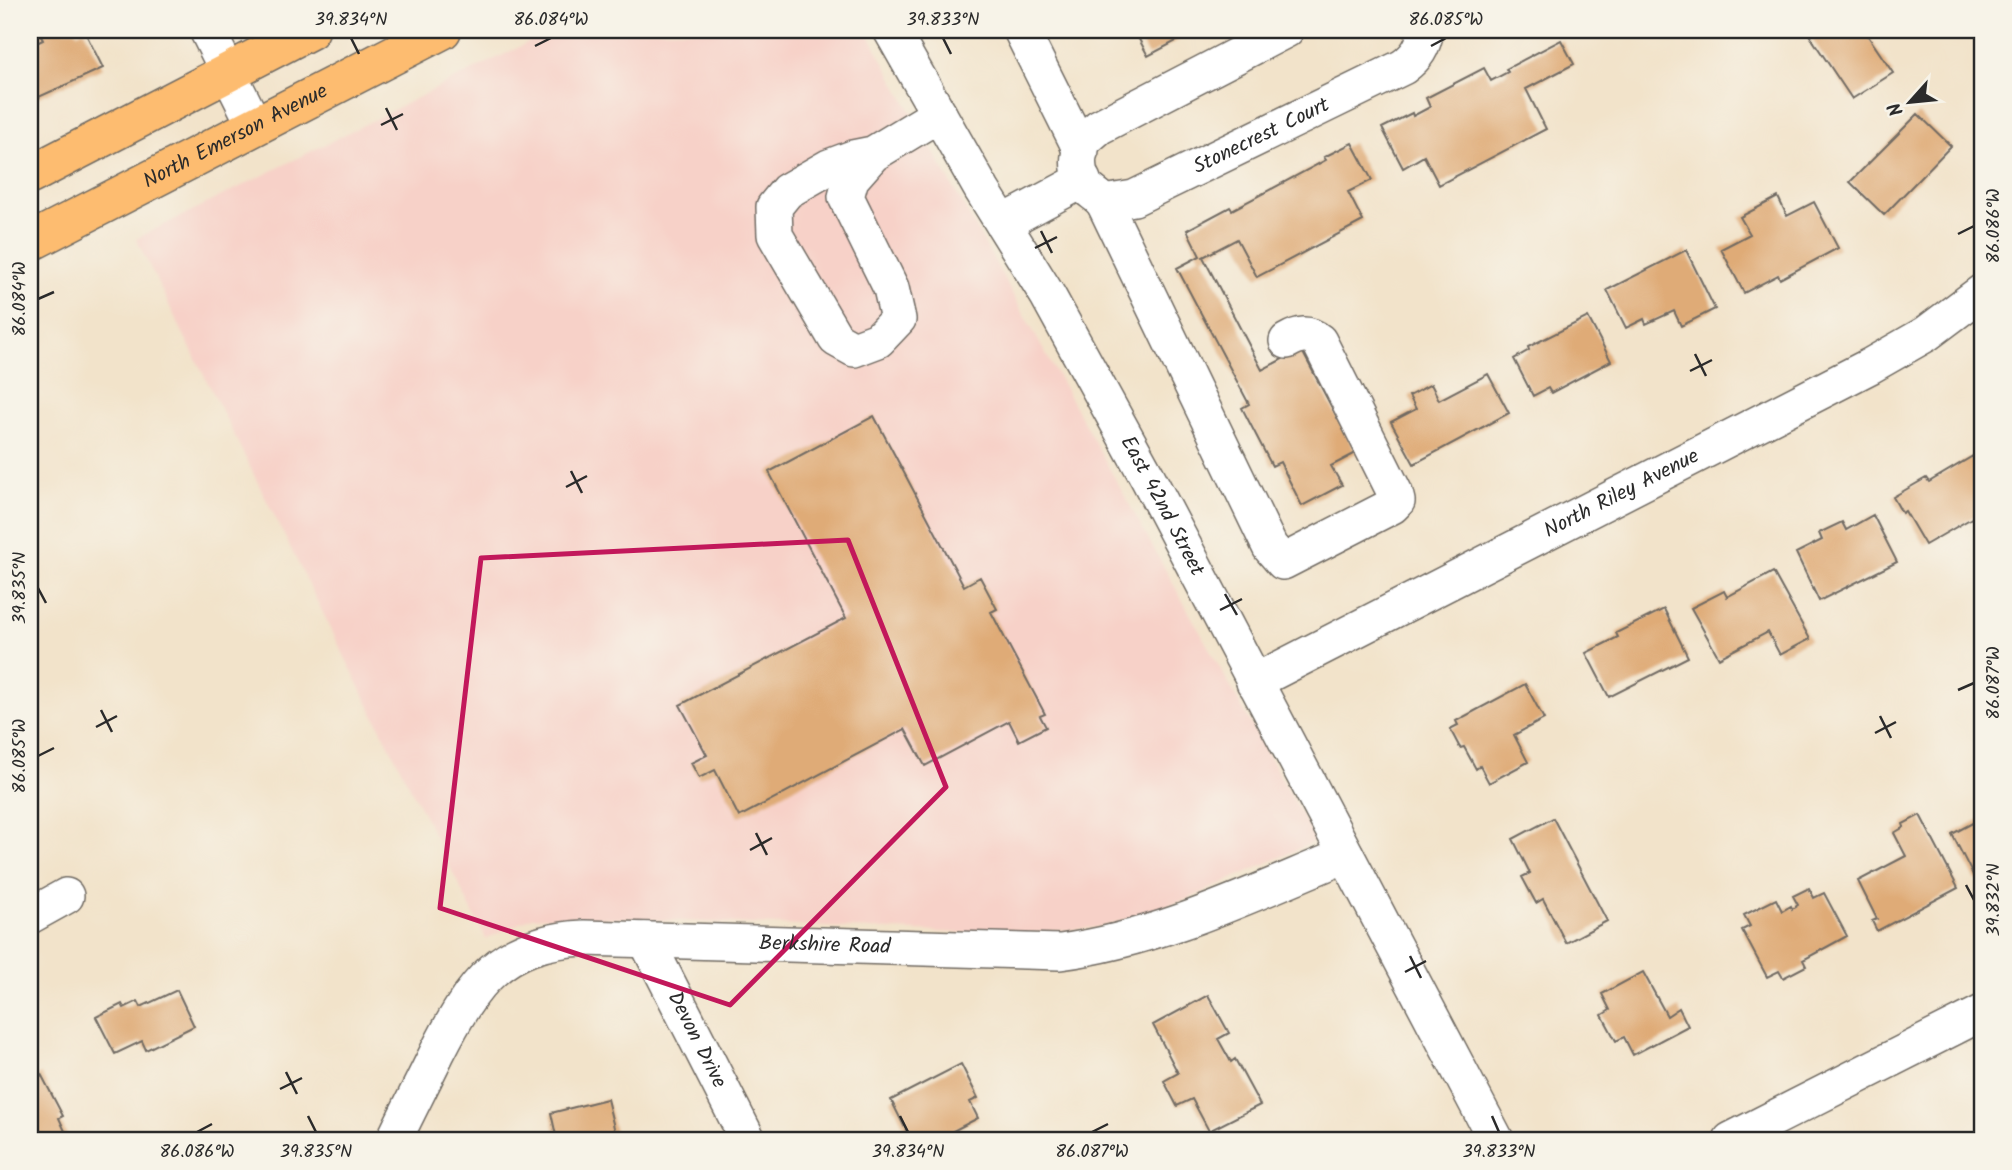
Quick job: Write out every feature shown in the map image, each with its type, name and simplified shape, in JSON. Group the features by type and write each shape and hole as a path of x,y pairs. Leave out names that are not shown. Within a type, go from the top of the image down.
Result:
{"main road":[{"path":"30,175 310,30"},
{"name":"North Emerson Avenue","path":"30,242 442,30"}],"street":[{"path":"207,30 255,125"},
{"name":"East 42nd Street","path":"891,30 1048,296 1148,478 1496,1140"},
{"path":"1021,30 1081,150 1078,155 1079,167 1094,191 1270,547 1283,562 1397,501 1320,341 1308,335 1296,336 1287,341"},
{"path":"1078,145 1099,127 1286,30"},
{"name":"Stonecrest Court","path":"1003,223 1094,191 1134,198 1403,67 1424,44 1426,30"},
{"path":"873,154 829,167 787,191 774,207 775,235 836,339 854,349 878,340 898,320 891,288 846,197 851,179 873,154 939,114"},
{"name":"North Riley Avenue","path":"1254,682 1870,366 1926,334 1982,292"},
{"name":"Berkshire Road","path":"394,1140 457,1014 475,987 497,966 523,950 554,941 584,939 1060,952 1102,946 1170,926 1346,855"},
{"path":"30,916 66,896"},
{"name":"Devon Drive","path":"646,940 748,1140"},
{"path":"1731,1140 1982,1013"}],"highlighted area":[{"path":"848,540 946,787 730,1005 440,908 481,558"}],"shaded area":[{"path":"553,30 866,30 1316,841 1188,899 1102,927 1008,935 594,917 532,917 486,939 136,239"}],"building":[{"path":"38,30 76,30 77,33 84,30 103,68 30,101 30,46 43,40"},
{"path":"1134,30 1197,30 1148,56"},
{"path":"1806,30 1864,30 1893,73 1852,99"},
{"path":"1561,40 1574,64 1526,89 1546,129 1439,185 1424,156 1403,168 1382,128 1430,107 1426,98 1484,68 1491,81 1508,72 1506,69"},
{"path":"1918,114 1951,146 1884,215 1850,182"},
{"path":"1352,143 1372,180 1348,192 1363,221 1257,277 1237,239 1203,257 1262,370 1301,349 1356,453 1331,466 1342,485 1302,506 1280,462 1272,466 1242,408 1249,404 1177,268 1200,256 1187,230 1230,207 1232,210 1326,160 1324,157"},
{"path":"1778,197 1787,216 1814,202 1838,248 1780,279 1778,275 1744,293 1721,249 1750,234 1740,217"},
{"path":"1686,250 1715,309 1681,326 1674,311 1646,324 1644,319 1626,328 1607,290"},
{"path":"1588,317 1611,361 1551,393 1548,388 1533,396 1514,359 1529,350 1528,347"},
{"path":"1488,374 1509,413 1414,464 1391,422 1416,409 1409,396 1431,384 1439,400"},
{"path":"874,416 964,586 980,577 997,609 991,612 1045,714 1040,716 1046,727 1019,741 1009,721 925,766 905,729 739,817 715,770 699,778 691,763 707,755 680,705 846,618 769,472"},
{"path":"1973,456 1982,472 1982,523 1977,515 1925,545 1905,511 1902,513 1893,497 1926,478 1929,482"},
{"path":"1873,515 1897,562 1819,601 1796,553 1822,540 1819,533 1842,522 1846,530"},
{"path":"1773,572 1810,639 1780,655 1768,632 1719,658 1691,608 1724,591 1727,597"},
{"path":"1664,609 1688,657 1609,697 1586,653 1618,637 1616,633"},
{"path":"1525,684 1544,719 1514,735 1528,762 1489,783 1480,766 1476,769 1464,747 1460,748 1450,729 1458,725 1456,721"},
{"path":"1920,815 1958,888 1877,931 1872,921 1877,919 1858,881 1906,856 1894,833 1904,827 1903,824"},
{"path":"1553,818 1607,921 1566,943 1543,899 1536,903 1522,877 1530,873 1513,839"},
{"path":"1982,818 1982,878 1976,881 1952,834"},
{"path":"1809,888 1814,898 1824,893 1847,936 1803,960 1806,966 1783,978 1779,971 1767,977 1742,930 1750,926 1744,915 1776,899 1782,911 1791,906 1792,909 1798,905 1793,896"},
{"path":"1643,972 1667,1016 1679,1008 1688,1026 1633,1055 1624,1037 1616,1041 1602,1015 1610,1010 1602,994"},
{"path":"177,990 194,1026 146,1050 142,1041 115,1054 96,1017 122,1004 124,1008 138,1001 141,1007"},
{"path":"1208,995 1229,1033 1218,1039 1231,1062 1235,1059 1260,1105 1209,1131 1192,1099 1177,1106 1164,1081 1178,1073 1153,1025"},
{"path":"961,1064 978,1098 970,1102 978,1118 953,1131 958,1140 911,1140 891,1100"},
{"path":"41,1074 63,1116 59,1118 69,1140 30,1138 30,1080"},
{"path":"607,1099 617,1140 557,1140 551,1113"}]}
